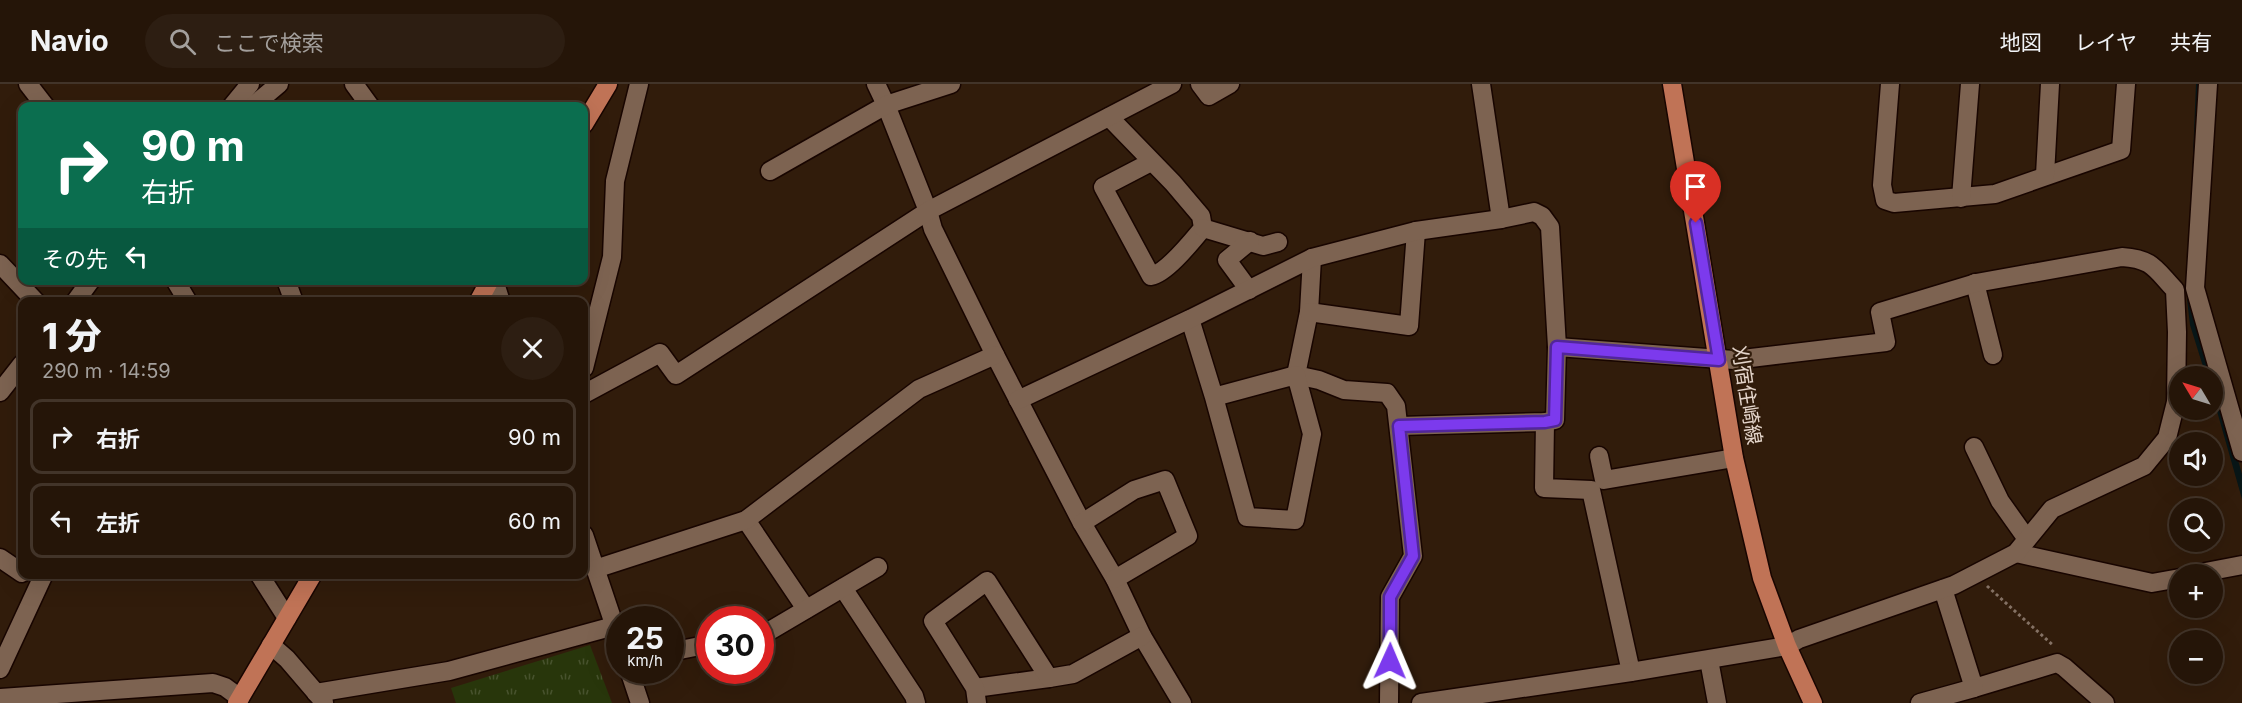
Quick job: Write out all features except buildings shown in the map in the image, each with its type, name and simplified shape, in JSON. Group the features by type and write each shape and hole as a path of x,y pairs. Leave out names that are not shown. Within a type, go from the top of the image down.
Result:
{"main road":[{"path":"588,117 608,84"},
{"name":"刈宿住崎線","path":"1672,84 1734,458 1762,578 1787,646 1813,703"},
{"path":"238,700 310,579"}],"street":[{"path":"27,84 42,102"},
{"path":"235,102 250,84"},
{"path":"258,102 279,84"},
{"path":"354,84 367,102"},
{"path":"588,352 612,257 615,181 639,84"},
{"path":"876,84 928,211 933,229 995,355 1082,523 1115,579 1142,636 1182,703"},
{"path":"770,171 886,105 951,84"},
{"path":"588,392 660,353 676,375 928,211 1172,84"},
{"path":"1200,84 1209,96 1230,84"},
{"path":"1481,84 1501,219"},
{"path":"1890,84 1882,185 1885,200 1894,203 1995,194 2121,150 2126,84"},
{"path":"1961,198 1970,84"},
{"path":"2045,175 2049,84"},
{"path":"2208,84 2195,288 2242,452"},
{"path":"1109,117 1173,183 1201,216 1203,228"},
{"path":"1151,162 1103,187 1151,276 1157,275 1203,228"},
{"path":"1018,400 1190,319 1312,258 1416,231 1534,212 1542,216 1550,227 1557,347 1555,420 1399,426"},
{"path":"1203,228 1263,246 1278,242"},
{"path":"1309,312 1409,326 1416,231"},
{"path":"1249,290 1227,260 1250,241"},
{"path":"1420,703 1506,697 1631,672 1787,646 1799,639 1943,589 2022,546 2052,509 2144,466 2167,438 2176,402 2175,290 2148,262 2122,257 1975,283 1880,312 1886,342 1719,360 1557,347"},
{"path":"1190,319 1247,517 1295,520 1312,434 1296,375 1309,312 1312,258"},
{"path":"0,264 18,283"},
{"path":"1975,283 1993,355"},
{"path":"20,285 31,297"},
{"path":"2175,290 2195,288"},
{"path":"595,569 746,520 919,389 995,355"},
{"path":"0,392 18,369"},
{"path":"1214,397 1296,375 1319,380 1344,390 1387,393 1396,406 1413,556 1390,597 1389,703"},
{"path":"1545,422 1544,488 1591,490 1631,672"},
{"path":"1974,447 2022,546 2152,583 2169,580"},
{"path":"1599,456 1604,480 1734,458"},
{"path":"1082,523 1134,490 1165,480 1188,537 1115,579"},
{"path":"746,520 806,609"},
{"path":"588,548 608,606"},
{"path":"0,558 18,568"},
{"path":"2223,569 2242,565"},
{"path":"774,626 878,567"},
{"path":"0,669 32,579"},
{"path":"262,579 287,618"},
{"path":"1049,678 987,581 933,621 976,695 1073,674 1142,636"},
{"path":"843,588 914,696 916,703"},
{"path":"1943,589 1974,688"},
{"path":"271,645 287,658 320,698 606,636"},
{"path":"1709,660 1717,703"},
{"path":"1920,703 2057,663 2064,666 2105,703"},
{"path":"0,698 213,683 225,687 238,700"},
{"path":"634,684 640,703"}],"path":[{"path":"1982,580 2060,651 2064,666"}],"green space":[{"path":"590,645 612,703 456,703 451,688"}],"shaded area":[{"path":"2196,84 2202,84 2197,319 2211,366 2203,366 2190,325 2187,299"},
{"path":"2223,409 2242,474 2242,499 2223,432 2220,420 2223,420"}],"route":[{"path":"1390,661 1390,597 1413,556 1399,426 1555,420 1557,347 1719,360 1696,223"}]}
